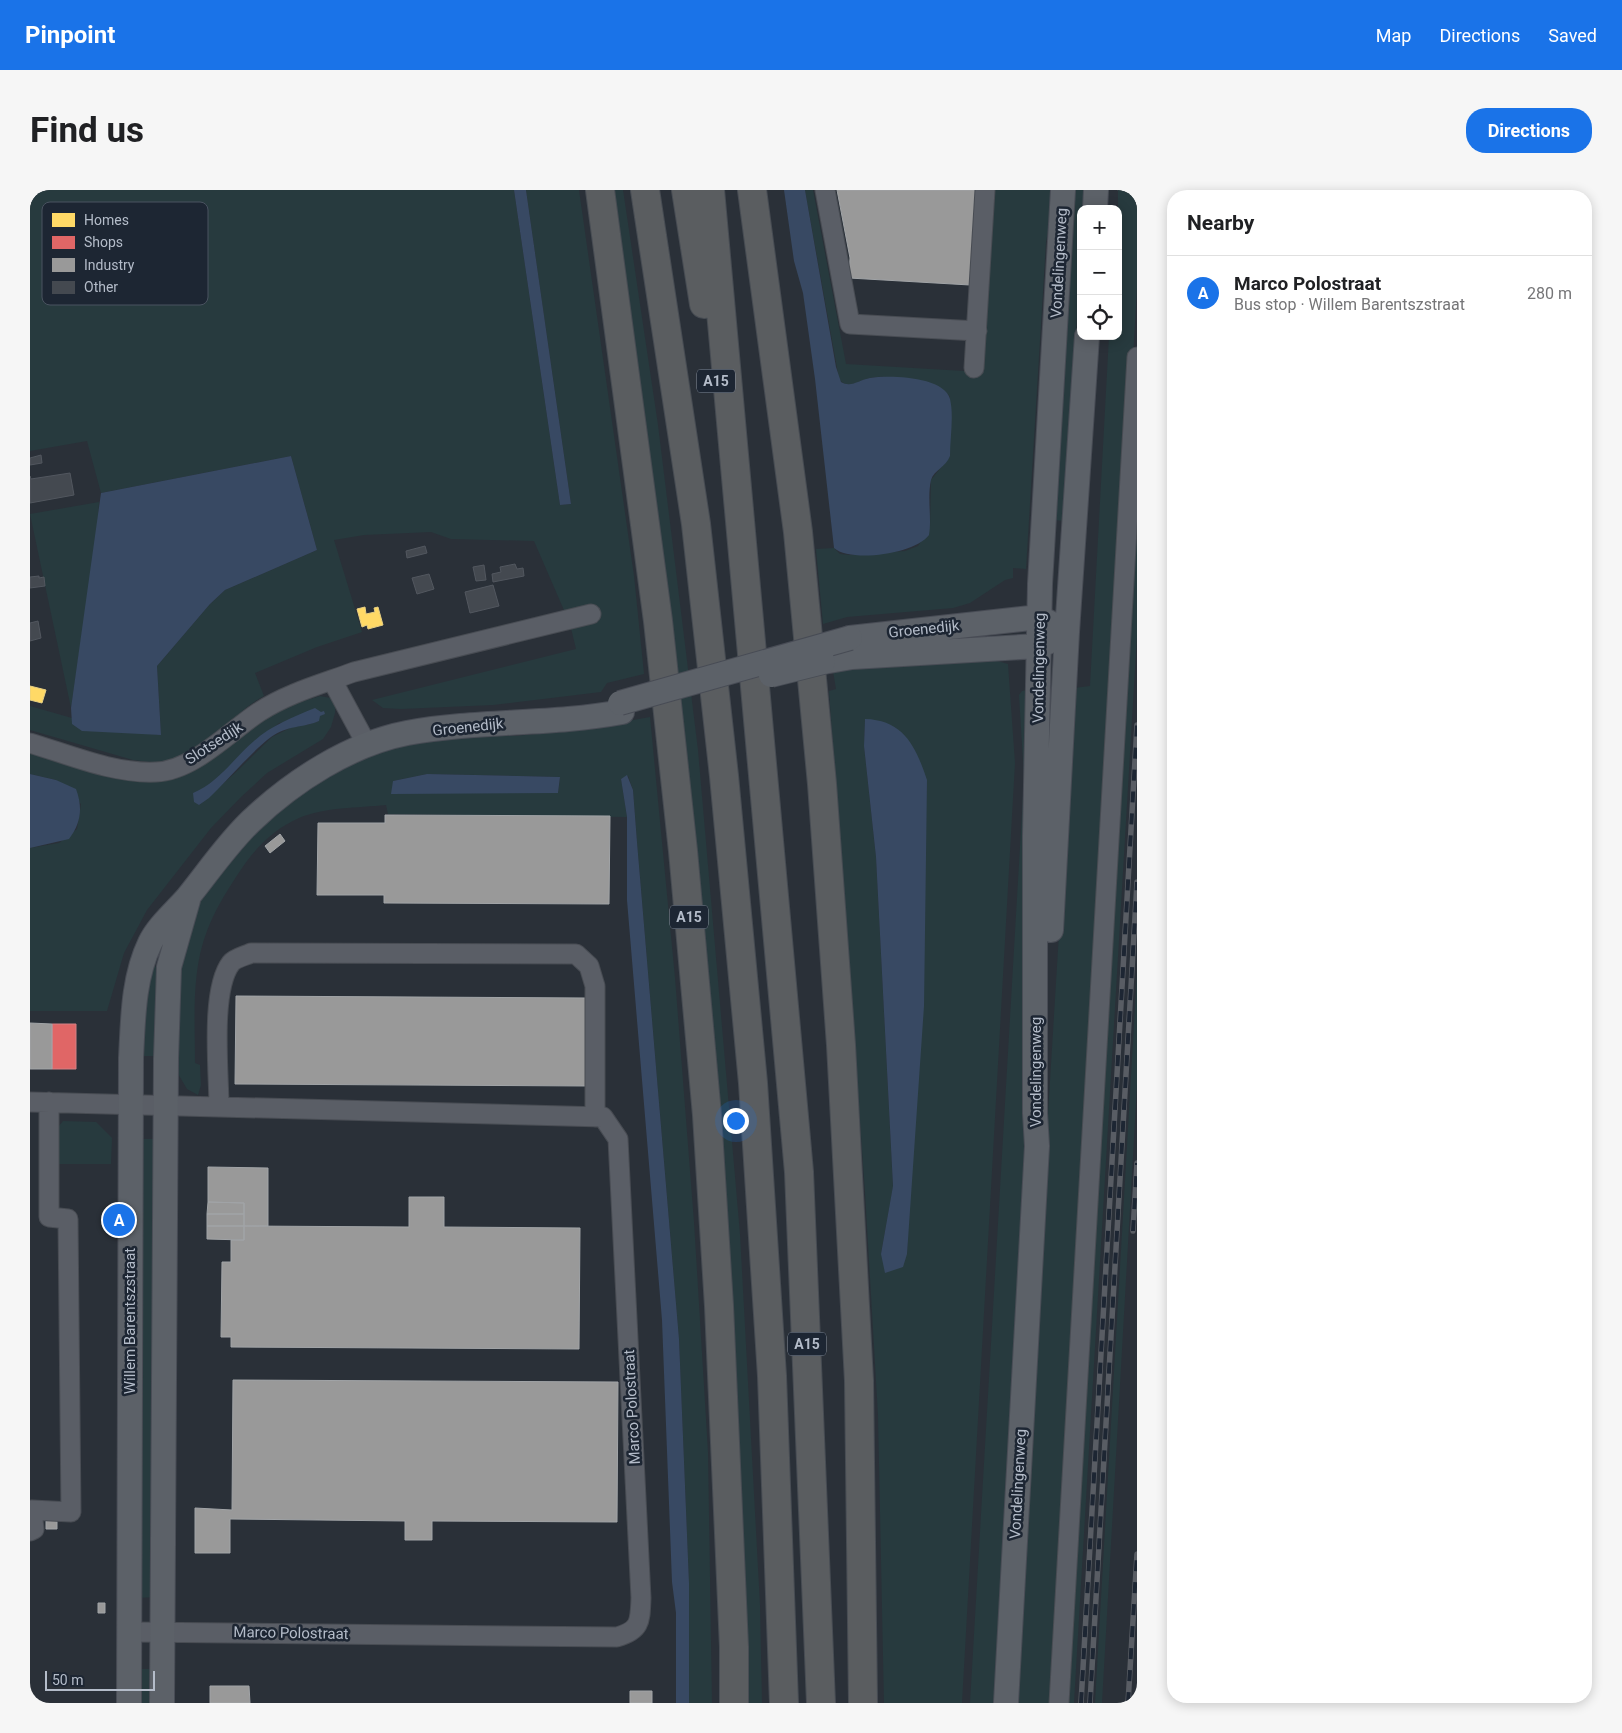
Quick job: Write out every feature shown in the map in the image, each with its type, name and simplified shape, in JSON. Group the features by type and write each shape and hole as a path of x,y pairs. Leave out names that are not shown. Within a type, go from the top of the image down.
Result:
{"highway":[{"name":"A15","path":"600,190 658,621 688,900 707,1115 719,1306 734,1647 734,1703"},
{"name":"A15","path":"645,190 696,524 724,776 752,1073 772,1376 784,1703"},
{"name":"A15","path":"686,190 745,572"},
{"name":"A15","path":"710,190 799,1172 821,1703"},
{"path":"752,190 798,532 822,784 840,1026 859,1380 863,1703"}],"main road":[{"name":"Vondelingenweg","path":"1006,1703 1036,1146 1034,1114 1035,835 1039,618 1063,190"},
{"path":"1095,205 1096,190"},
{"name":"Vondelingenweg","path":"1036,1146 1043,1114 1067,632 1087,340"},
{"path":"1039,618 1067,632"},
{"name":"Groenedijk","path":"621,708 851,647 1039,618"},
{"name":"Groenedijk","path":"367,745 406,734 469,725 570,717 621,708 823,662 851,647 1000,649 1039,646 1067,632"},
{"path":"1000,649 1022,661 1039,681"},
{"name":"Willem Barentszstraat","path":"129,1703 131,1103 133,1012 140,968 150,942 189,896 218,857 250,821 280,796 322,768 367,745"},
{"name":"Willem Barentszstraat","path":"162,1703 169,967 189,896"}],"street":[{"path":"825,190 850,324 977,331"},
{"path":"974,368 985,190"},
{"path":"1060,1703 1137,357"},
{"name":"Slotsedijk","path":"30,744 112,767 156,772 176,768 216,745 260,711 316,684 354,672 591,614"},
{"path":"332,680 367,745"},
{"path":"30,1102 131,1103 219,1107 595,1117 596,986 589,966 576,954 251,953 231,962 221,982 218,1000 219,1107"},
{"path":"30,1531 34,1529 32,1510 71,1512 68,1218 49,1216 49,1102"},
{"name":"Marco Polostraat","path":"130,1632 617,1637 635,1630 638,1624 641,1598 618,1139 603,1117 595,1117"}],"green space":[{"path":"30,190 514,190 560,505 571,504 526,190 579,190 634,576 644,674 607,683 601,692 493,705 383,708 372,700 576,649 570,624 534,541 451,539 431,532 364,535 334,540 362,632 317,647 255,673 264,696 240,713 205,744 192,752 178,759 164,762 133,760 30,730 30,706 72,718 72,724 161,735 157,666 210,604 225,590 317,550 291,456 101,493 87,441 30,451"},
{"path":"612,190 623,190 658,425 698,750 740,1234 760,1605 762,1703 747,1703 674,647 626,278"},
{"path":"805,190 813,190 846,364 981,372 991,190 1056,190 1046,242 1026,569 1013,568 1013,578 1005,580 970,603 953,608 847,617 823,624 816,549 834,548 840,554 850,555 905,551 918,546 930,527 931,480 950,456 950,400 949,395 896,378 874,377 850,384 844,384 839,379"},
{"path":"1073,190 1084,190 1083,205 1077,205 1077,318 1065,521 1054,520"},
{"path":"1118,190 1137,190 1137,288 1056,1703 1012,1703 1074,688 1090,686 1109,340 1122,340 1122,205 1118,205"},
{"path":"1137,421 1137,635 1074,1703 1063,1703"},
{"path":"99,502 97,532 71,708 30,514"},
{"path":"994,660 1008,664 1015,763 962,1703 884,1703 878,1415 865,1192 829,691 836,689 833,671 896,664 945,664","holes":["865,720 927,781 907,1254 881,1254 893,1187 876,857 864,746"]},
{"path":"1031,689 1029,1132 997,1703 970,1703 1024,778 1019,695 1022,691"},
{"path":"320,696 336,699 331,727 323,739 267,773 241,797 211,828 147,910 124,953 107,1011 30,1011 30,848 59,843 77,829 81,804 56,780 30,774 30,747 143,777 274,710","holes":["319,721 307,725 298,724 272,737 199,805 193,793 204,789 279,723"]},
{"path":"650,717 675,978 694,1222 708,1452 712,1703 689,1703 689,1583 679,1339 633,790 628,776 621,779 627,817 388,814 386,805 342,808 309,814 289,823 271,835 249,859 224,897 207,931 198,963 195,996 195,1063 200,1065 201,1085 198,1095 187,1089 177,1072 179,961 194,910 216,873 249,835 293,798 362,755 401,742 490,734 514,736 572,731","holes":["427,774 560,777 558,793 404,793 393,781"]},
{"path":"151,966 161,967 161,1056 136,1056"},
{"path":"1137,972 1137,1085 1102,1703 1095,1703"},
{"path":"63,1121 96,1122 112,1138 111,1164 58,1164 58,1127"},
{"path":"136,1139 161,1139 158,1597 134,1598"},
{"path":"134,1669 157,1669 157,1703 133,1703"}],"water":[{"path":"514,190 526,190 571,504 560,505"},
{"path":"784,190 805,190 836,367 841,382 852,384 870,378 902,377 927,381 938,386 946,391 950,399 952,420 950,456 931,480 929,535 922,542 911,547 883,554 868,555 842,553 834,548 815,379 803,293 794,261"},
{"path":"291,456 317,550 225,590 210,604 157,666 161,735 82,731 72,724 71,708 101,493"},
{"path":"315,708 321,712 324,711 325,714 320,716 319,721 277,733 255,751 209,798 199,805 194,802 193,793 218,777 261,735 283,722"},
{"path":"865,719 890,724 899,730 913,746 927,780 924,1006 907,1254 903,1267 885,1273 881,1254 893,1186 876,857 864,746"},
{"path":"30,774 56,780 76,789 80,803 80,815 69,839 30,848"},
{"path":"427,774 560,777 558,793 391,794 393,781"},
{"path":"627,775 633,790 679,1339 689,1583 689,1703 676,1703 676,1613 672,1582 662,1320 627,900 627,817 621,779"}],"building: Homes":[{"path":"365,607 366,614 375,612 374,608 378,607 383,625 368,629 367,625 362,627 357,609"},
{"path":"30,686 46,690 42,703 30,700"}],"building: Shops":[{"path":"52,1024 76,1024 76,1069 52,1069"}],"building: Industry":[{"path":"837,190 975,190 970,285 849,278 850,258"},
{"path":"385,815 610,816 609,904 384,903 384,895 317,895 318,823 385,823"},
{"path":"280,834 285,841 270,853 265,846"},
{"path":"236,996 587,998 587,1086 235,1084"},
{"path":"30,1023 52,1024 52,1069 30,1069"},
{"path":"208,1167 268,1168 268,1226 244,1226 244,1203 208,1202"},
{"path":"409,1197 444,1197 444,1227 580,1228 579,1349 231,1347 231,1337 221,1337 222,1262 231,1262 231,1240 244,1240 244,1226 409,1227"},
{"path":"208,1202 244,1203 244,1214 207,1214"},
{"path":"207,1214 244,1214 244,1226 207,1226"},
{"path":"207,1226 244,1226 244,1240 207,1239"},
{"path":"233,1380 618,1382 617,1522 432,1521 432,1540 405,1540 405,1521 230,1519 230,1553 195,1553 195,1508 232,1510"},
{"path":"46,1519 57,1519 57,1529 46,1529"},
{"path":"98,1603 105,1603 105,1613 98,1613"},
{"path":"210,1686 249,1686 250,1703 210,1703"},
{"path":"630,1691 652,1691 652,1703 630,1703"}],"building: Other":[{"path":"41,455 42,463 30,465 30,458"},
{"path":"70,473 74,495 30,503 30,476 31,479"},
{"path":"425,546 427,553 407,558 406,551"},
{"path":"515,564 517,569 523,568 524,576 493,582 492,574 501,572 500,567"},
{"path":"484,565 486,580 476,581 473,567"},
{"path":"429,574 434,589 417,594 412,578"},
{"path":"39,576 39,578 44,577 45,586 30,588 30,577"},
{"path":"493,585 499,606 470,613 465,592"},
{"path":"38,621 41,638 30,641 30,623"}],"railway":[{"path":"1081,1703 1137,725"},
{"path":"1090,1703 1137,882"},
{"path":"1133,1231 1137,1163"},
{"path":"1128,1703 1137,1554"}],"place":[{"name":"Marco Polostraat","path":"119,1220"}]}
